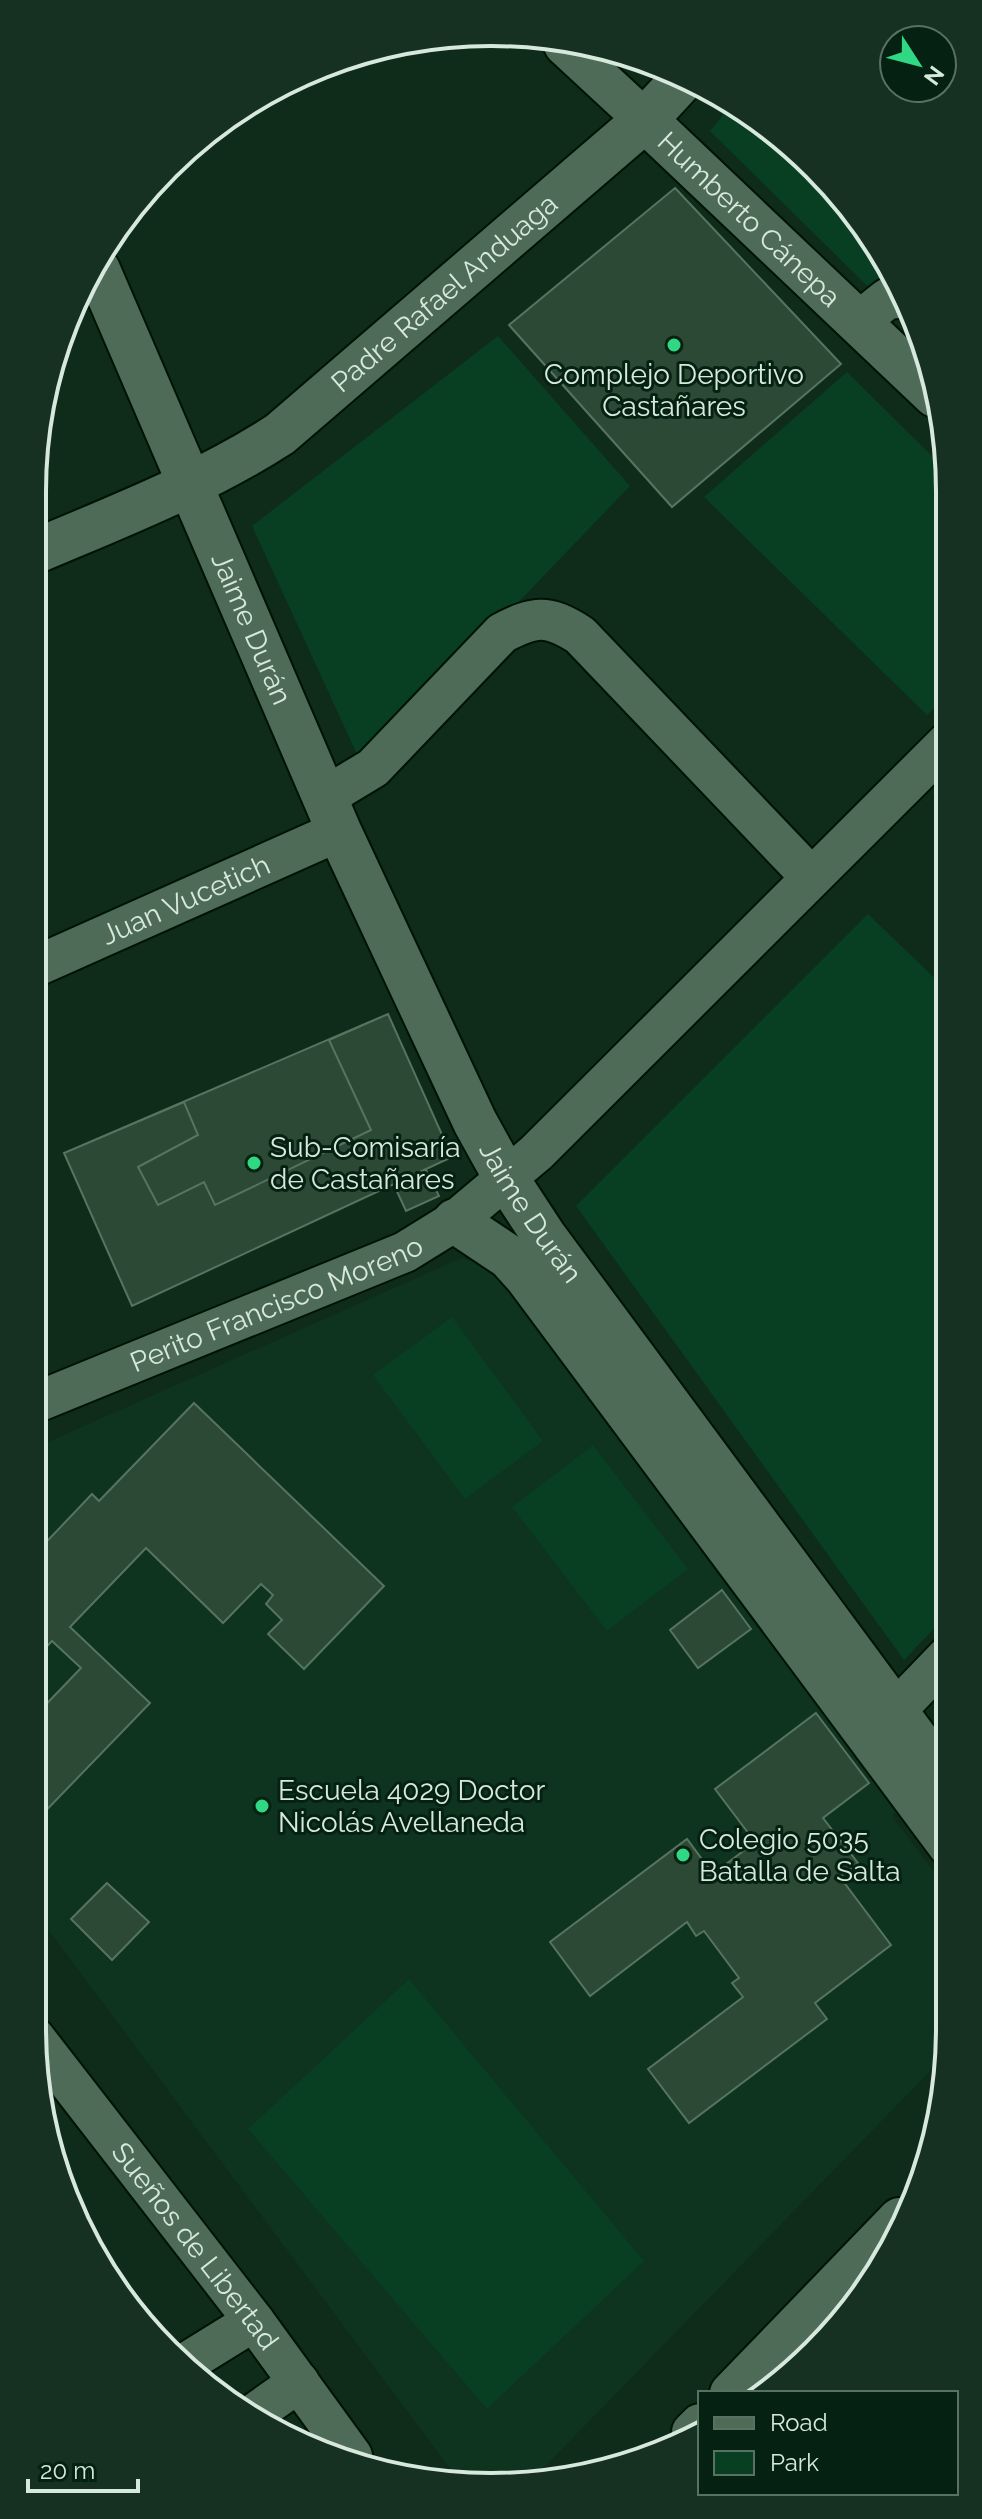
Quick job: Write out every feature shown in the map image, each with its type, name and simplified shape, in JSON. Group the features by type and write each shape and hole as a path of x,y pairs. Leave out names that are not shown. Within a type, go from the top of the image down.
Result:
{"street":[{"name":"Humberto Cánepa","path":"574,54 923,383"},
{"name":"Padre Rafael Anduaga","path":"46,547 191,484 280,434 645,120 676,87"},
{"name":"Jaime Durán","path":"101,277 332,814 475,1122 506,1178 544,1236 936,1766"},
{"path":"858,322 887,299 892,298"},
{"name":"Juan Vucetich","path":"46,961 332,814 502,633 527,620 544,619 561,623 580,635 811,877"},
{"name":"Perito Francisco Moreno","path":"46,1398 405,1252 455,1221 547,1142 936,754"},
{"name":"Jaime Durán","path":"455,1221 509,1257 527,1277 936,1826"},
{"path":"896,1710 936,1668"},
{"name":"Sueños de Libertad","path":"48,2065 254,2321 347,2448"},
{"path":"732,2391 887,2231"},
{"path":"193,2359 254,2321"},
{"path":"261,2409 299,2382"}],"shaded area":[{"name":"Colegio 5035 Batalla de Salta","path":"461,1258 495,1266 903,1804 892,1816 936,1874 934,2067 542,2470 491,2473 452,2471 46,1927 46,1443"}],"green space":[{"path":"725,113 762,138 806,176 861,244 901,320 710,131"},
{"path":"498,336 630,486 362,765 252,526"},
{"path":"847,372 935,459 936,707 927,715 704,497"},
{"path":"868,914 936,979 936,1627 904,1660 576,1206"},
{"path":"452,1317 543,1441 465,1499 373,1375"},
{"path":"593,1445 688,1569 607,1631 512,1507"},
{"path":"409,1979 644,2261 487,2409 248,2129"}],"building":[{"name":"Complejo Deportivo Castañares","path":"675,188 841,364 672,507 509,325"},
{"name":"Sub-Comisaría de Castañares","path":"388,1014 452,1157 132,1306 64,1153"},
{"name":"Sub-Comisaría de Castañares","path":"388,1014 452,1157 132,1306 64,1153 184,1102 198,1135 138,1167 158,1205 204,1182 215,1205 371,1130 329,1040"},
{"path":"426,1170 439,1196 406,1211 394,1185"},
{"path":"194,1403 384,1586 304,1669 268,1634 282,1620 266,1604 273,1595 261,1584 223,1623 146,1548 70,1627 150,1703 46,1811 46,1704 81,1668 52,1641 46,1647 46,1542 92,1494 99,1501"},
{"path":"722,1590 751,1629 698,1668 670,1630"},
{"path":"816,1713 869,1783 823,1818 858,1863 840,1877 891,1945 815,2003 827,2019 689,2123 648,2069 743,1997 732,1983 739,1978 704,1931 696,1936 687,1922 590,1996 550,1942 687,1839 713,1874 755,1842 715,1789"},
{"path":"107,1883 149,1922 112,1960 71,1919"}],"place":[{"name":"Complejo Deportivo Castañares","path":"674,345"},
{"name":"Sub-Comisaría de Castañares","path":"254,1163"},
{"name":"Escuela 4029 Doctor Nicolás Avellaneda","path":"262,1806"},
{"name":"Colegio 5035 Batalla de Salta","path":"683,1855"}]}
